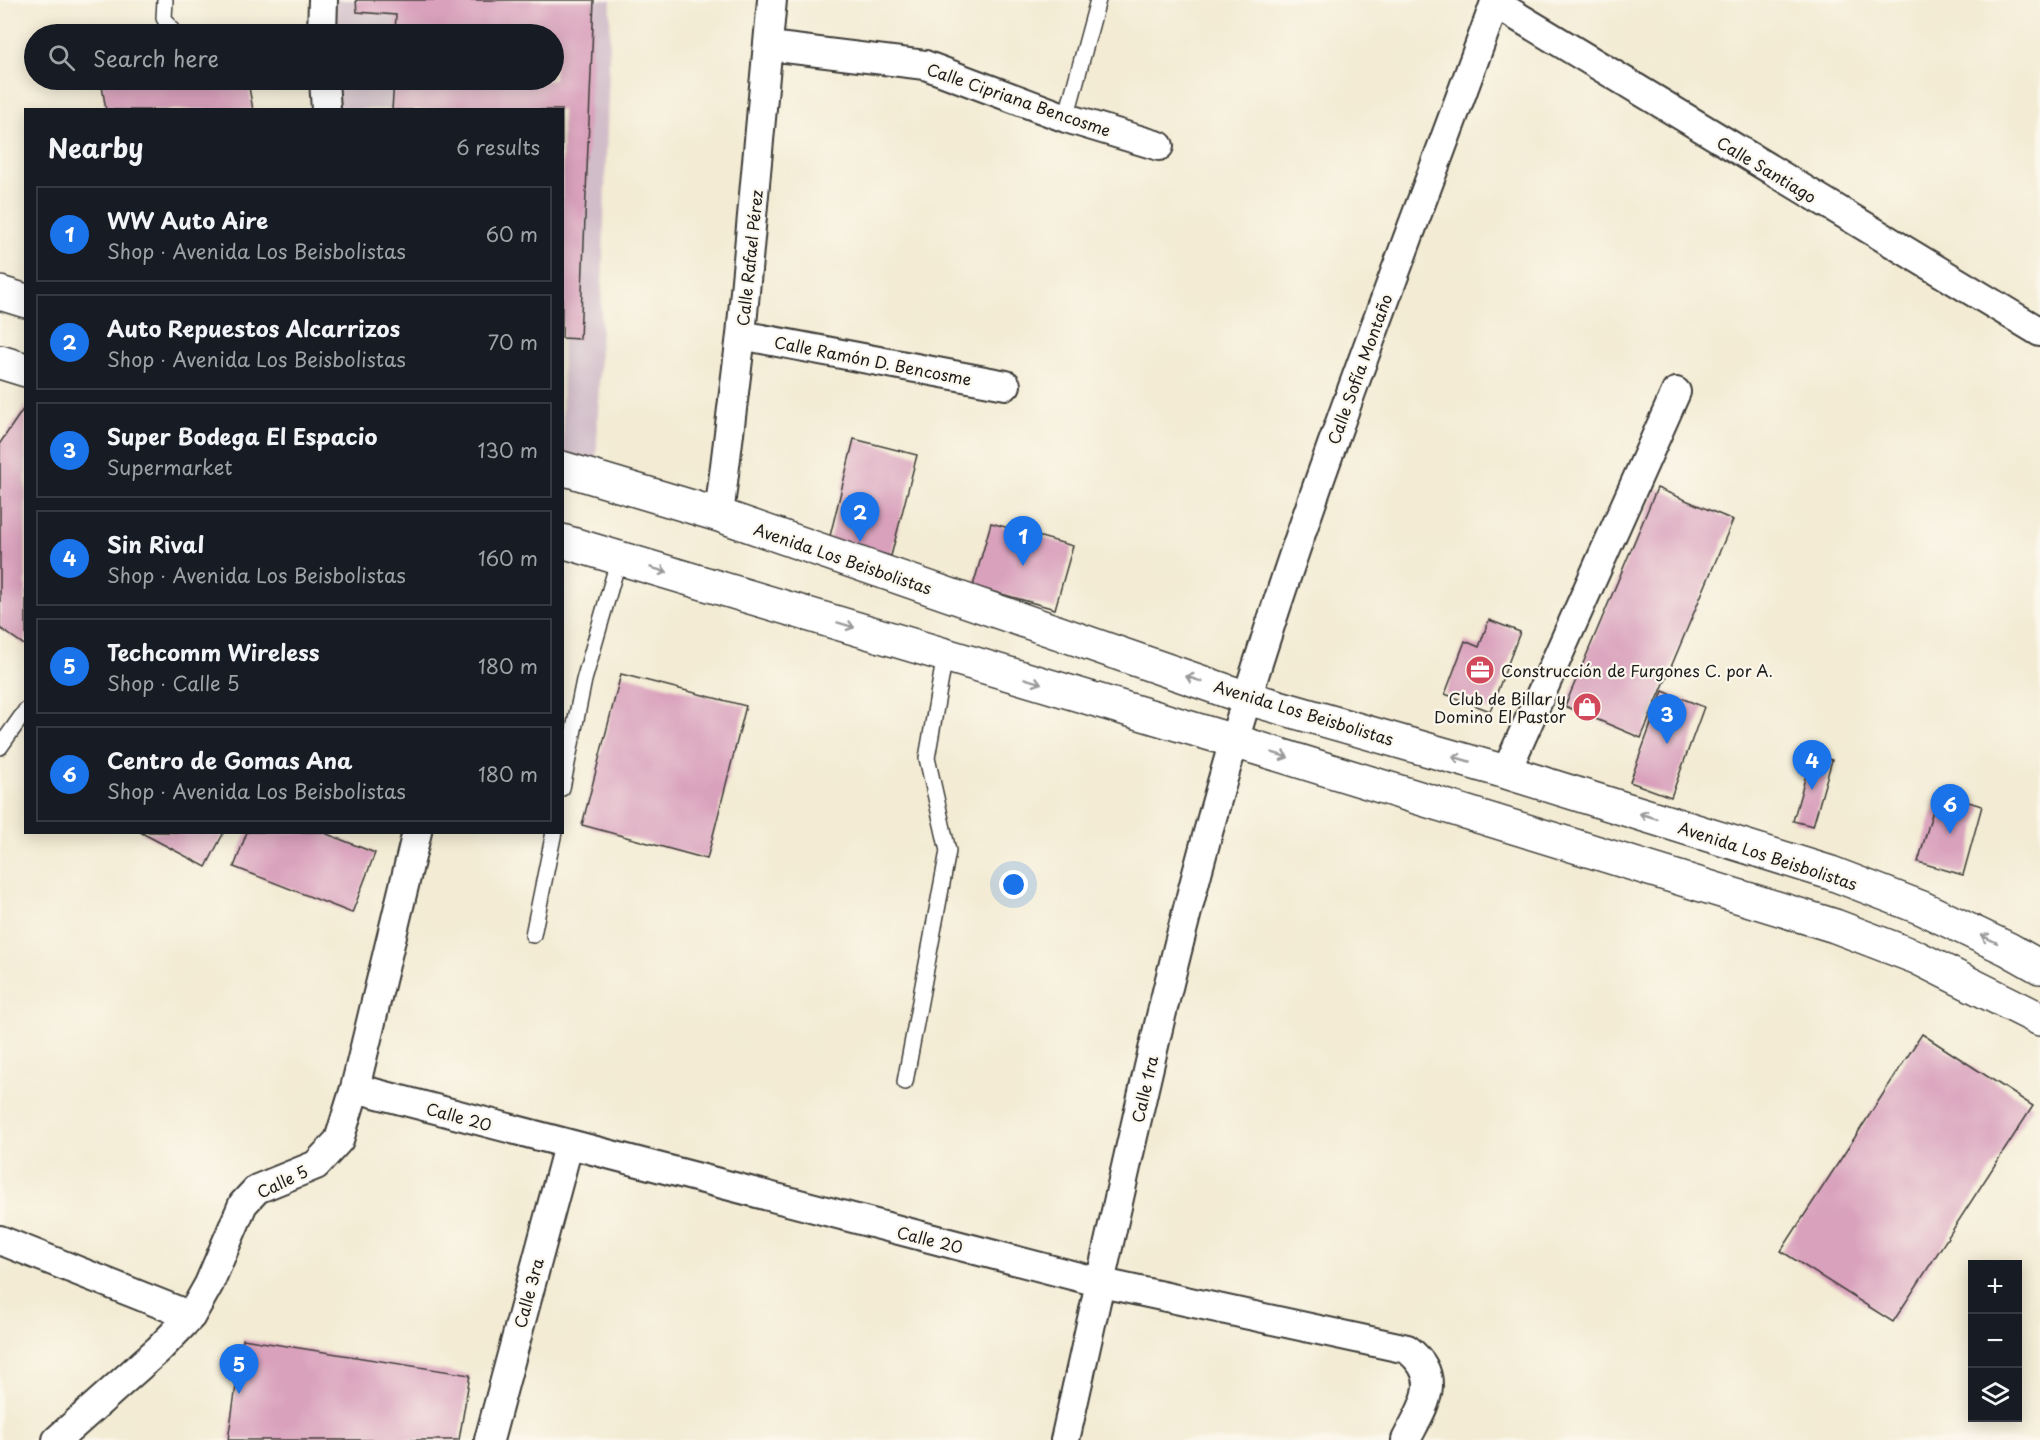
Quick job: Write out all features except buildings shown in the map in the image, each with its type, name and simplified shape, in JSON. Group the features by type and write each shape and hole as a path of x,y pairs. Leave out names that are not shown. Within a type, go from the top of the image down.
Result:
{"main road":[{"path":"0,293 24,300"},
{"path":"0,362 24,369"},
{"name":"Avenida Los Beisbolistas","path":"564,469 719,514 1247,698 1506,771 1831,873 1922,908 2040,967"},
{"path":"564,542 1234,741 1835,926 1916,957 2040,1019"}],"street":[{"path":"322,24 323,0"},
{"name":"Calle Rafael Pérez","path":"719,514 741,335 770,46 772,0"},
{"name":"Calle Santiago","path":"1495,1 2040,332"},
{"name":"Calle Sofía Montaño","path":"1234,741 1317,488 1495,1"},
{"name":"Calle Cipriana Bencosme","path":"770,46 925,64 1066,118 1160,146"},
{"path":"325,90 326,108"},
{"name":"Calle Ramón D. Bencosme","path":"741,335 1006,385"},
{"path":"1506,771 1676,392"},
{"name":"Calle 1ra","path":"1065,1440 1102,1283 1147,1072 1234,741"},
{"name":"Calle 5","path":"57,1440 159,1349 191,1316 209,1284 243,1204 258,1189 316,1165 339,1140 355,1088 417,834"},
{"name":"Calle 20","path":"355,1088 568,1146 1102,1283 1407,1350 1419,1358 1428,1373 1429,1386 1426,1400 1406,1440"},
{"name":"Calle 3ra","path":"489,1440 568,1146"},
{"path":"0,1240 191,1316"}],"lane":[{"path":"165,0 164,18 168,24"},
{"path":"1066,118 1098,0"},
{"path":"564,779 584,680 619,558"},
{"path":"905,1082 948,851 927,758 945,655"},
{"path":"0,747 24,713"},
{"path":"533,935 554,834"}],"shaded area":[{"path":"323,0 611,0 596,478 564,468 564,108 326,108 325,90 564,90 564,24 322,24"}],"place":[{"name":"Auto Repuestos Alcarrizos","path":"860,542"},
{"name":"WW Auto Aire","path":"1023,566"},
{"name":"Construcción de Furgones C. por A.","path":"1480,670"},
{"name":"Club de Billar y Domino El Pastor","path":"1587,707"},
{"name":"Super Bodega El Espacio","path":"1667,744"},
{"name":"Sin Rival","path":"1812,790"},
{"name":"Centro de Gomas Ana","path":"1950,834"},
{"name":"Techcomm Wireless","path":"239,1394"}]}
